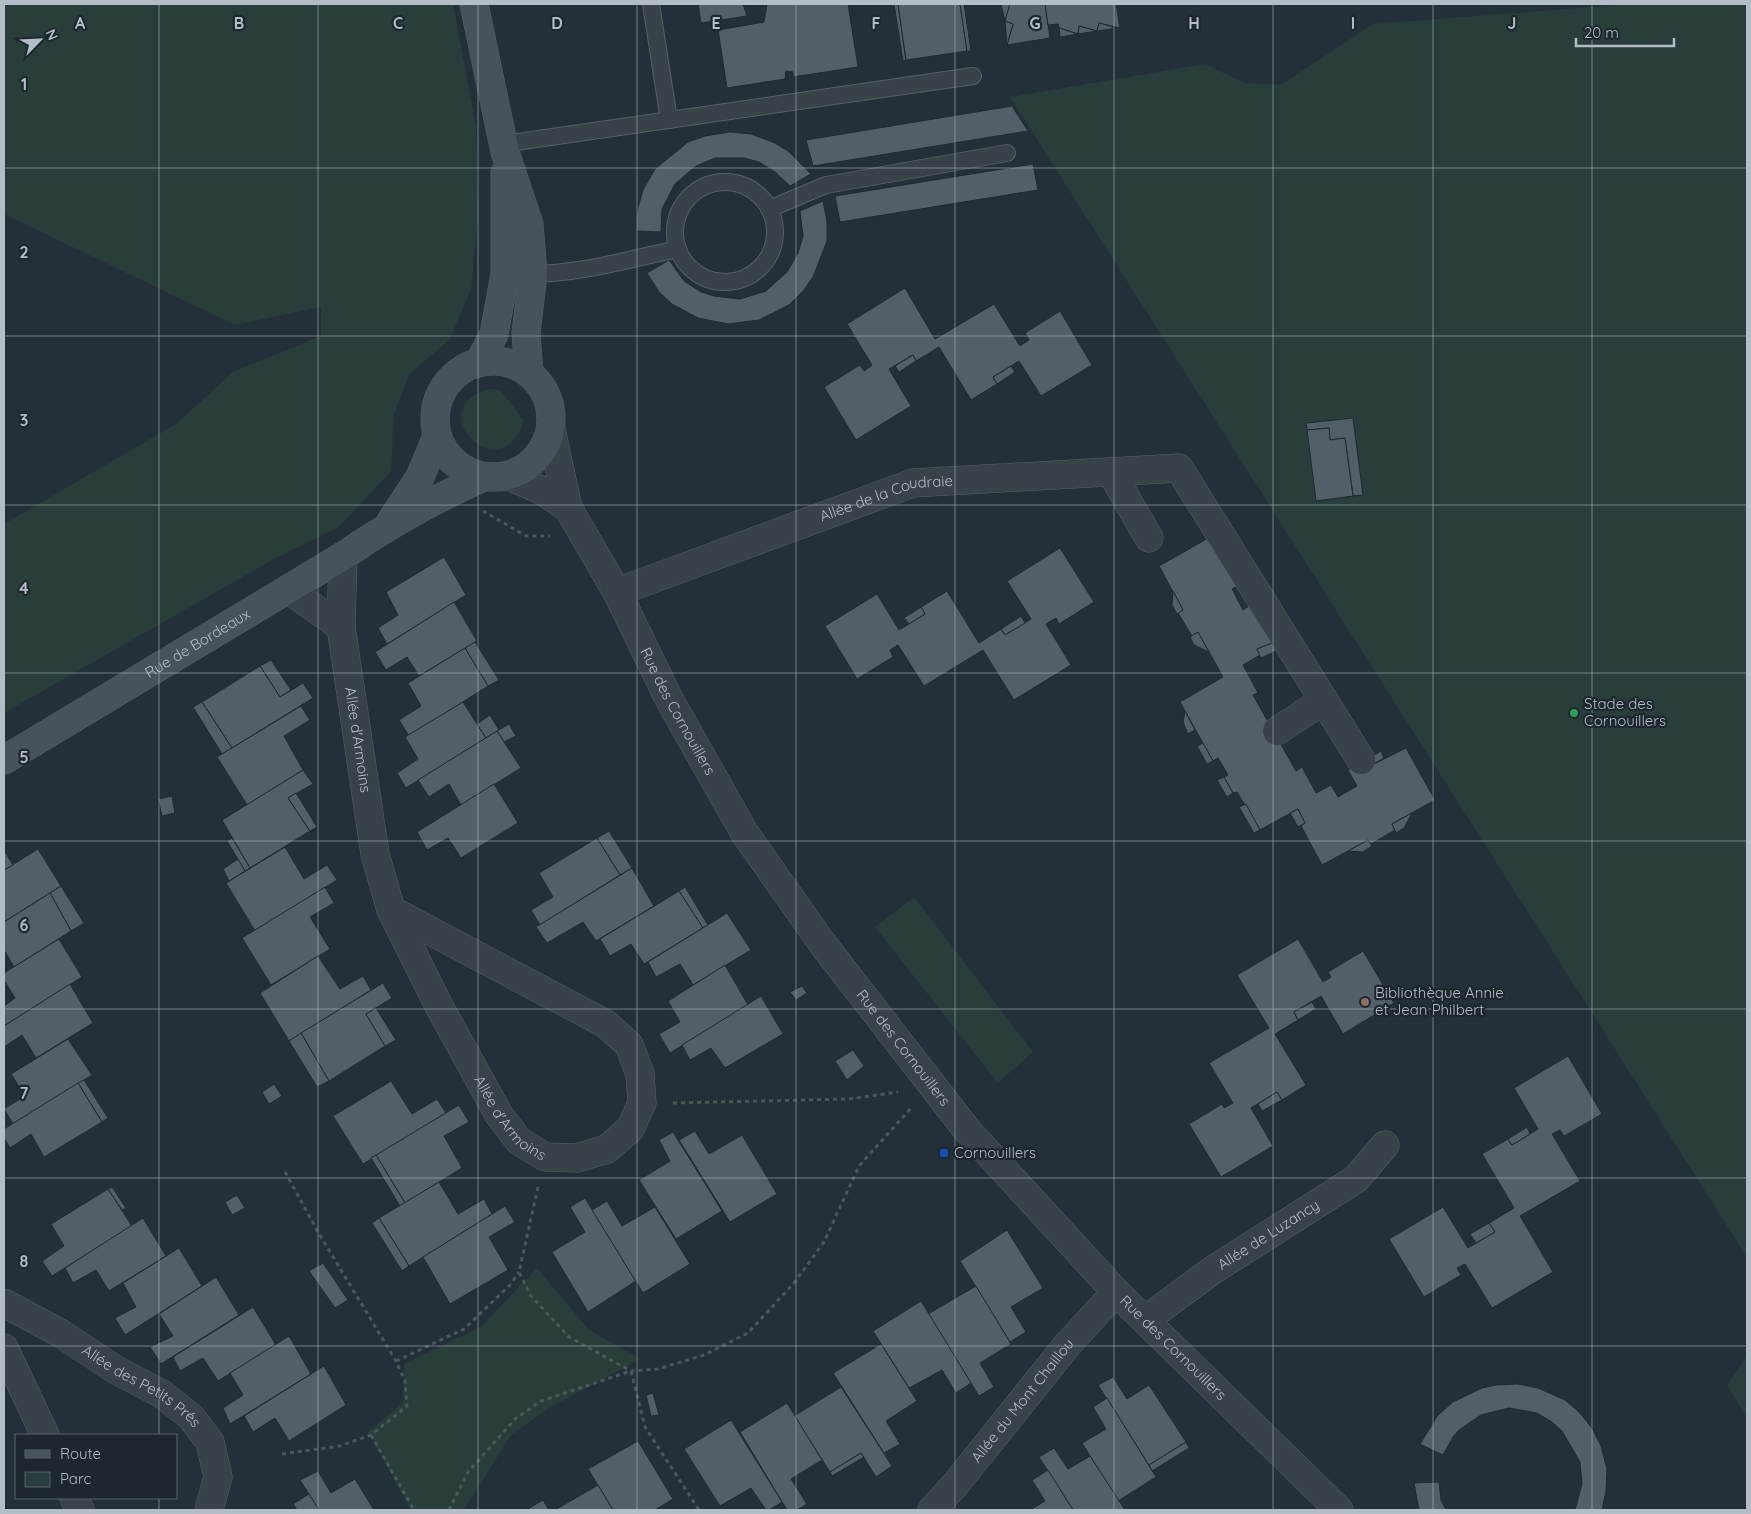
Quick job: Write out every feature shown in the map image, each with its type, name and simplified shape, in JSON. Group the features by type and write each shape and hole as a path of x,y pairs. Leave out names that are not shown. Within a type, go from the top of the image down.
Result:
{"main road":[{"path":"474,4 504,148 529,224 533,274 526,333 529,373"},
{"path":"478,363 494,334 505,274 504,148"},
{"path":"496,361 513,364 529,373 540,384 547,398 551,414 551,429 546,445 537,459 524,469 497,477 469,472 455,464 444,451 437,436 435,418 438,399 448,383 462,370 478,363 496,361"},
{"path":"389,524 420,478 437,436"},
{"name":"Rue de Bordeaux","path":"4,760 342,556 389,524 450,492 497,477"}],"street":[{"name":"Rue des Cornouillers","path":"551,429 573,516 617,592 669,699 744,832 822,943 931,1087 962,1124 1116,1292 1338,1510"},
{"name":"Allée de la Coudraie","path":"617,592 913,483 1179,468 1324,700"},
{"path":"1111,472 1149,538"},
{"name":"Rue des Cornouillers","path":"497,477 540,490 573,516"},
{"name":"Allée d'Armoins","path":"342,556 341,627 375,854 391,910 439,1006 499,1116 518,1141 545,1157 577,1158 607,1149 630,1129 642,1103 640,1074 629,1045 606,1024 391,910"},
{"path":"288,589 341,627"},
{"path":"1277,731 1324,700 1361,760"},
{"name":"Allée de Luzancy","path":"1145,1320 1212,1270 1356,1179 1385,1145"},
{"name":"Allée du Mont Chaillou","path":"932,1510 954,1486 1068,1344 1116,1292"},
{"name":"Allée des Petits Prés","path":"4,1304 60,1333 116,1370 162,1394 191,1416 210,1442 218,1477 209,1510"},
{"path":"4,1348 45,1434"}],"lane":[{"path":"651,4 669,120"},
{"path":"504,148 669,120 973,76"},
{"path":"769,209 826,185 1007,153"},
{"path":"718,183 738,184 751,189 762,198 774,222 772,249 766,261 745,278 725,282 705,278 693,271 678,249 675,235 680,208 688,197 699,189 718,183"},
{"path":"505,274 546,275 678,249"}],"path":[{"path":"450,492 526,536 557,535 573,516"},
{"path":"642,1103 849,1099 931,1087"},
{"path":"449,1510 468,1472 515,1419 541,1401 632,1371 658,1369 704,1355 748,1333 794,1283 824,1242 859,1166 931,1087"},
{"path":"396,1361 464,1329 510,1286 519,1272 545,1157"},
{"path":"282,1454 340,1446 371,1435 407,1406 406,1382 396,1361 318,1232 284,1170"},
{"path":"519,1272 531,1296 569,1337 632,1371 644,1427 699,1510"},
{"path":"371,1435 414,1510"}],"green space":[{"path":"4,4 453,4 476,127 478,218 471,290 449,340 409,374 394,414 391,471 339,527 274,559 4,713 4,524 176,424 233,372 321,336 321,307 235,325 4,214"},
{"name":"Stade des Cornouillers","path":"1631,4 1747,4 1747,1257 1010,97 1205,64 1244,83 1281,85 1373,24"},
{"path":"490,389 500,390 524,420 513,441 499,449 484,447 471,439 463,426 462,412 470,399"},
{"path":"914,897 1033,1052 998,1083 875,927"},
{"path":"537,1268 589,1330 640,1359 549,1408 511,1435 464,1510 411,1510 368,1432 403,1403 404,1364 481,1327"},
{"path":"1747,1356 1747,1417 1727,1385"}],"building":[{"path":"698,4 743,4 747,16 701,23"},
{"path":"767,4 848,4 858,67 793,77 793,72 786,71 785,79 727,88 718,30 764,22"},
{"path":"894,4 898,4 906,60 903,61"},
{"path":"898,4 960,4 967,51 906,60"},
{"path":"960,4 964,4 971,51 967,51"},
{"path":"1001,4 1010,4 1005,21"},
{"path":"1010,4 1045,4 1050,38 1007,45 1013,24 1005,21"},
{"path":"1045,4 1116,4 1120,28 1099,23 1097,31 1079,26 1078,34 1059,28 1058,24 1048,25"},
{"path":"1005,21 1013,24 1007,45"},
{"path":"1099,23 1117,28 1097,31"},
{"path":"1079,26 1097,31 1078,34"},
{"path":"1059,28 1078,34 1060,37"},
{"path":"1012,106 1028,131 813,166 806,140"},
{"path":"730,132 751,134 775,143 788,151 811,174 790,186 775,172 759,162 744,158 715,158 696,166 675,184 662,209 661,232 636,231 637,211 643,190 655,169 688,142 705,136"},
{"path":"1033,164 1038,190 840,222 835,196"},
{"path":"823,201 827,221 827,241 813,277 804,290 789,305 759,320 728,324 698,318 672,304 659,292 647,273 669,260 684,281 701,292 714,296 740,299 766,291 787,272 798,253 803,236 800,211"},
{"path":"905,288 935,339 994,304 1020,346 1029,340 1025,333 1060,311 1092,365 1041,396 1019,361 993,377 997,384 971,400 939,347 916,361 913,355 889,369 911,406 856,440 824,387 860,365 864,371 872,365 847,324"},
{"path":"913,355 916,361 899,372 895,366"},
{"path":"1011,366 1015,372 997,384 993,377"},
{"path":"1353,418 1363,495 1353,496 1345,438 1330,440 1329,428 1307,430 1306,423"},
{"path":"1329,428 1330,440 1345,438 1353,496 1316,501 1307,430"},
{"path":"1210,537 1246,581 1232,589 1243,610 1251,605 1272,643 1257,649 1260,655 1243,665 1258,693 1253,695 1296,771 1302,767 1316,793 1331,785 1338,797 1357,786 1348,770 1366,760 1370,766 1406,748 1435,800 1392,824 1395,830 1371,844 1368,840 1322,865 1301,826 1305,823 1298,809 1260,830 1237,792 1233,793 1224,777 1228,775 1218,758 1213,761 1180,702 1223,677 1198,632 1192,636 1178,613 1183,610 1159,566"},
{"path":"1060,548 1094,602 1059,624 1056,618 1046,624 1071,665 1014,700 983,650 924,686 898,645 890,650 893,657 857,679 825,626 877,594 899,630 925,614 921,607 947,591 979,643 1001,629 1005,635 1031,619 1007,581"},
{"path":"444,557 466,595 387,644 378,628 398,615 386,592"},
{"path":"1173,591 1183,610 1177,614 1172,605"},
{"path":"454,602 477,641 419,676 407,657 386,670 375,652"},
{"path":"921,607 925,614 909,624 904,618"},
{"path":"1021,616 1025,623 1005,635 1001,629"},
{"path":"1198,632 1209,652 1194,645 1190,637"},
{"path":"475,642 499,680 488,686 465,648"},
{"path":"1272,643 1276,651 1261,658 1257,649"},
{"path":"465,648 488,686 409,736 399,720 421,706 408,683"},
{"path":"271,660 291,690 280,697 260,666"},
{"path":"260,666 280,697 303,683 313,698 232,748 202,702"},
{"path":"202,702 232,748 222,754 193,707"},
{"path":"463,702 486,738 406,788 397,773 418,759 405,737"},
{"path":"301,706 310,720 284,736 303,770 247,805 217,757"},
{"path":"1185,711 1195,730 1188,734 1183,722"},
{"path":"490,715 499,730 486,738 477,724"},
{"path":"509,724 516,736 504,742 497,731"},
{"path":"497,731 521,768 461,805 449,784 429,797 418,780"},
{"path":"1203,743 1213,761 1207,764 1197,746"},
{"path":"1381,751 1384,758 1370,766 1366,760"},
{"path":"303,770 313,784 288,798 310,831 250,868 222,820"},
{"path":"1224,777 1233,793 1227,797 1217,780"},
{"path":"494,784 518,823 461,858 448,838 427,850 417,832"},
{"path":"296,793 317,827 310,831 288,798"},
{"path":"172,796 175,813 162,816 158,799"},
{"path":"1246,804 1260,830 1254,833 1239,807"},
{"path":"1298,809 1305,823 1298,827 1290,813"},
{"path":"1412,813 1404,828 1396,833 1392,824"},
{"path":"609,831 632,868 620,875 597,838"},
{"path":"232,838 250,868 245,871 227,841"},
{"path":"597,838 620,875 540,925 531,910 553,897 539,873"},
{"path":"1368,840 1372,846 1363,852 1348,851"},
{"path":"285,847 304,879 327,865 337,880 255,931 226,883"},
{"path":"38,849 61,886 4,922 4,870"},
{"path":"4,850 13,865 4,870"},
{"path":"238,859 245,871 229,881 223,869"},
{"path":"632,868 654,906 596,941 583,922 547,943 536,927"},
{"path":"61,886 84,923 71,931 50,893"},
{"path":"325,887 334,903 310,917 330,949 271,985 242,938"},
{"path":"685,887 708,925 703,928 679,891"},
{"path":"679,891 703,928 644,964 631,944 610,956 600,939"},
{"path":"50,893 71,931 14,967 4,950 4,922"},
{"path":"727,913 751,950 693,985 680,964 656,977 648,962"},
{"path":"59,939 82,977 4,1026 4,1006 15,998 4,980 4,973"},
{"path":"1298,939 1323,982 1331,977 1328,972 1363,951 1394,1003 1343,1034 1321,996 1294,1012 1298,1020 1275,1034 1306,1085 1282,1100 1277,1092 1251,1108 1273,1146 1221,1177 1189,1124 1222,1104 1224,1108 1233,1103 1209,1063 1269,1028 1237,975"},
{"path":"318,956 340,989 363,976 371,990 289,1041 260,993"},
{"path":"725,965 748,1005 670,1053 659,1034 680,1022 668,1001"},
{"path":"383,983 392,998 366,1014 385,1046 329,1081 301,1033"},
{"path":"70,984 93,1023 36,1058 22,1035 4,1047 4,1026"},
{"path":"802,986 807,993 796,1000 790,992"},
{"path":"761,996 783,1034 725,1068 711,1048 690,1060 682,1045"},
{"path":"1312,1002 1316,1009 1298,1020 1294,1012"},
{"path":"376,1008 396,1040 385,1046 366,1014"},
{"path":"301,1033 329,1081 317,1087 289,1041"},
{"path":"68,1039 92,1075 13,1124 4,1109 25,1096 11,1074"},
{"path":"853,1050 864,1066 847,1080 835,1061"},
{"path":"1568,1056 1602,1114 1564,1136 1560,1130 1552,1134 1580,1181 1520,1216 1553,1272 1492,1308 1465,1264 1457,1268 1461,1275 1424,1297 1389,1239 1443,1207 1468,1248 1495,1232 1489,1223 1514,1208 1482,1154 1508,1139 1512,1145 1538,1129 1514,1088"},
{"path":"84,1080 108,1118 102,1122 78,1083"},
{"path":"391,1081 412,1114 437,1099 446,1113 363,1164 333,1116"},
{"path":"78,1083 102,1122 44,1157 31,1134 10,1148 4,1138 4,1129"},
{"path":"274,1084 282,1096 269,1104 262,1092"},
{"path":"1277,1092 1282,1100 1262,1111 1258,1104"},
{"path":"459,1105 469,1122 444,1136 462,1168 405,1203 376,1155"},
{"path":"1527,1127 1530,1134 1512,1145 1508,1139"},
{"path":"695,1131 709,1154 742,1135 777,1194 730,1222 679,1140"},
{"path":"673,1132 722,1211 676,1239 639,1180 670,1161 659,1140"},
{"path":"376,1155 405,1203 400,1206 371,1158"},
{"path":"439,1182 458,1214 484,1199 492,1214 409,1266 379,1218"},
{"path":"112,1187 126,1208 122,1210 108,1189"},
{"path":"108,1189 132,1226 52,1276 42,1261 64,1246 51,1224"},
{"path":"237,1195 245,1208 232,1215 225,1202"},
{"path":"585,1198 636,1281 588,1312 552,1252 585,1232 570,1207"},
{"path":"607,1201 622,1226 655,1207 690,1264 643,1293 592,1210"},
{"path":"505,1206 515,1222 489,1237 508,1270 450,1304 423,1257"},
{"path":"143,1218 166,1256 109,1291 96,1270 73,1283 65,1268"},
{"path":"379,1218 409,1266 402,1271 372,1223"},
{"path":"1489,1223 1495,1232 1476,1243 1470,1234"},
{"path":"1007,1230 1043,1288 1011,1307 1026,1332 1010,1342 960,1261"},
{"path":"179,1248 202,1286 125,1335 115,1318 136,1307 123,1283"},
{"path":"323,1263 348,1300 335,1308 309,1271"},
{"path":"216,1277 239,1315 161,1364 150,1347 173,1336 159,1314"},
{"path":"976,1286 1011,1344 980,1363 994,1387 979,1396 928,1314"},
{"path":"921,1301 971,1383 956,1393 942,1370 909,1388 873,1331"},
{"path":"253,1307 276,1345 218,1381 203,1358 180,1371 173,1357"},
{"path":"289,1336 311,1374 230,1424 223,1408 243,1395 230,1373"},
{"path":"881,1344 917,1401 886,1421 900,1444 884,1453 833,1373"},
{"path":"324,1366 346,1405 289,1441 275,1418 253,1432 244,1416"},
{"path":"1113,1377 1127,1399 1149,1385 1186,1442 1149,1465 1098,1385"},
{"path":"1518,1384 1538,1388 1565,1400 1579,1412 1592,1428 1601,1446 1607,1469 1606,1491 1602,1510 1575,1510 1582,1484 1580,1462 1562,1431 1537,1413 1509,1408 1481,1415 1459,1430 1443,1455 1420,1444 1438,1415 1453,1402 1482,1388"},
{"path":"841,1387 892,1466 876,1477 861,1453 830,1472 794,1416"},
{"path":"653,1393 659,1415 651,1416 646,1395"},
{"path":"1107,1398 1156,1477 1118,1501 1082,1443 1106,1429 1093,1407"},
{"path":"787,1403 822,1460 791,1479 807,1504 797,1510 787,1510 740,1432"},
{"path":"731,1420 782,1502 769,1510 766,1510 751,1488 720,1506 684,1449"},
{"path":"638,1441 673,1499 655,1510 613,1510 588,1469"},
{"path":"1186,1442 1189,1448 1152,1471 1149,1465"},
{"path":"1054,1448 1068,1469 1090,1456 1125,1510 1073,1510 1039,1457"},
{"path":"861,1453 864,1457 832,1476 830,1472"},
{"path":"1048,1470 1073,1510 1030,1510 1045,1501 1032,1480"},
{"path":"318,1471 331,1493 355,1479 374,1510 319,1510 300,1480"},
{"path":"1439,1482 1441,1500 1446,1510 1419,1510 1414,1483"},
{"path":"598,1485 613,1510 555,1510"},
{"path":"309,1494 319,1510 297,1510 293,1504"},
{"path":"543,1500 549,1510 526,1510"}],"place":[{"name":"Stade des Cornouillers","path":"1574,713"},
{"name":"Bibliothèque Annie et Jean Philbert","path":"1365,1002"},
{"name":"Cornouillers","path":"944,1153"}]}
